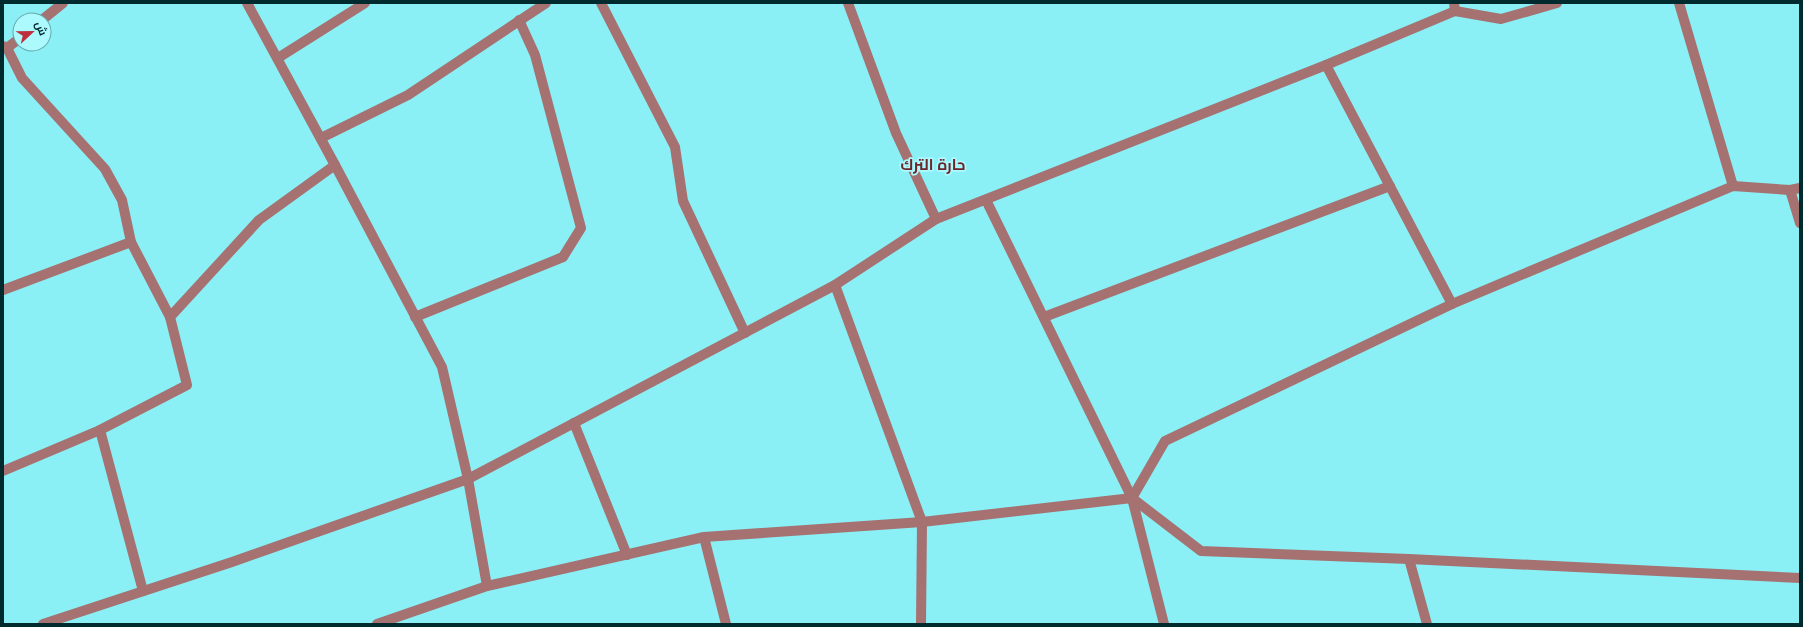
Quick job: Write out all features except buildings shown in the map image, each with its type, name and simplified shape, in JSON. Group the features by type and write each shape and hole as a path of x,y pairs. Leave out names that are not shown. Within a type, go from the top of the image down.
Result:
{"street":[{"path":"52,12 64,3"},
{"path":"247,3 336,165 442,367 468,479 487,586"},
{"path":"278,58 366,3"},
{"path":"321,138 408,95 546,3"},
{"path":"601,3 675,147 683,201 745,333"},
{"path":"848,3 896,132 936,219"},
{"path":"43,624 232,562 468,479 835,285 936,219 1326,65 1454,7 1500,19 1558,3"},
{"path":"1679,3 1733,186"},
{"path":"415,317 563,257 581,228 535,55 519,20"},
{"path":"3,471 100,430 187,385 170,317 131,242 122,200 104,169 22,78 5,47"},
{"path":"1326,65 1452,304"},
{"path":"170,317 259,220 336,165"},
{"path":"1044,317 1390,186"},
{"path":"1132,498 1165,440 1452,304 1733,186 1795,189 1800,223"},
{"path":"986,200 1132,498 1164,624"},
{"path":"3,290 131,242"},
{"path":"835,285 922,522 921,624"},
{"path":"574,423 627,555"},
{"path":"100,430 143,591"},
{"path":"377,624 487,586 704,537 922,522 1132,498 1201,551 1409,559 1800,578"},
{"path":"704,537 726,624"},
{"path":"1409,559 1427,624"}],"district":[{"name":"حارة الترك","path":"933,165"}]}
